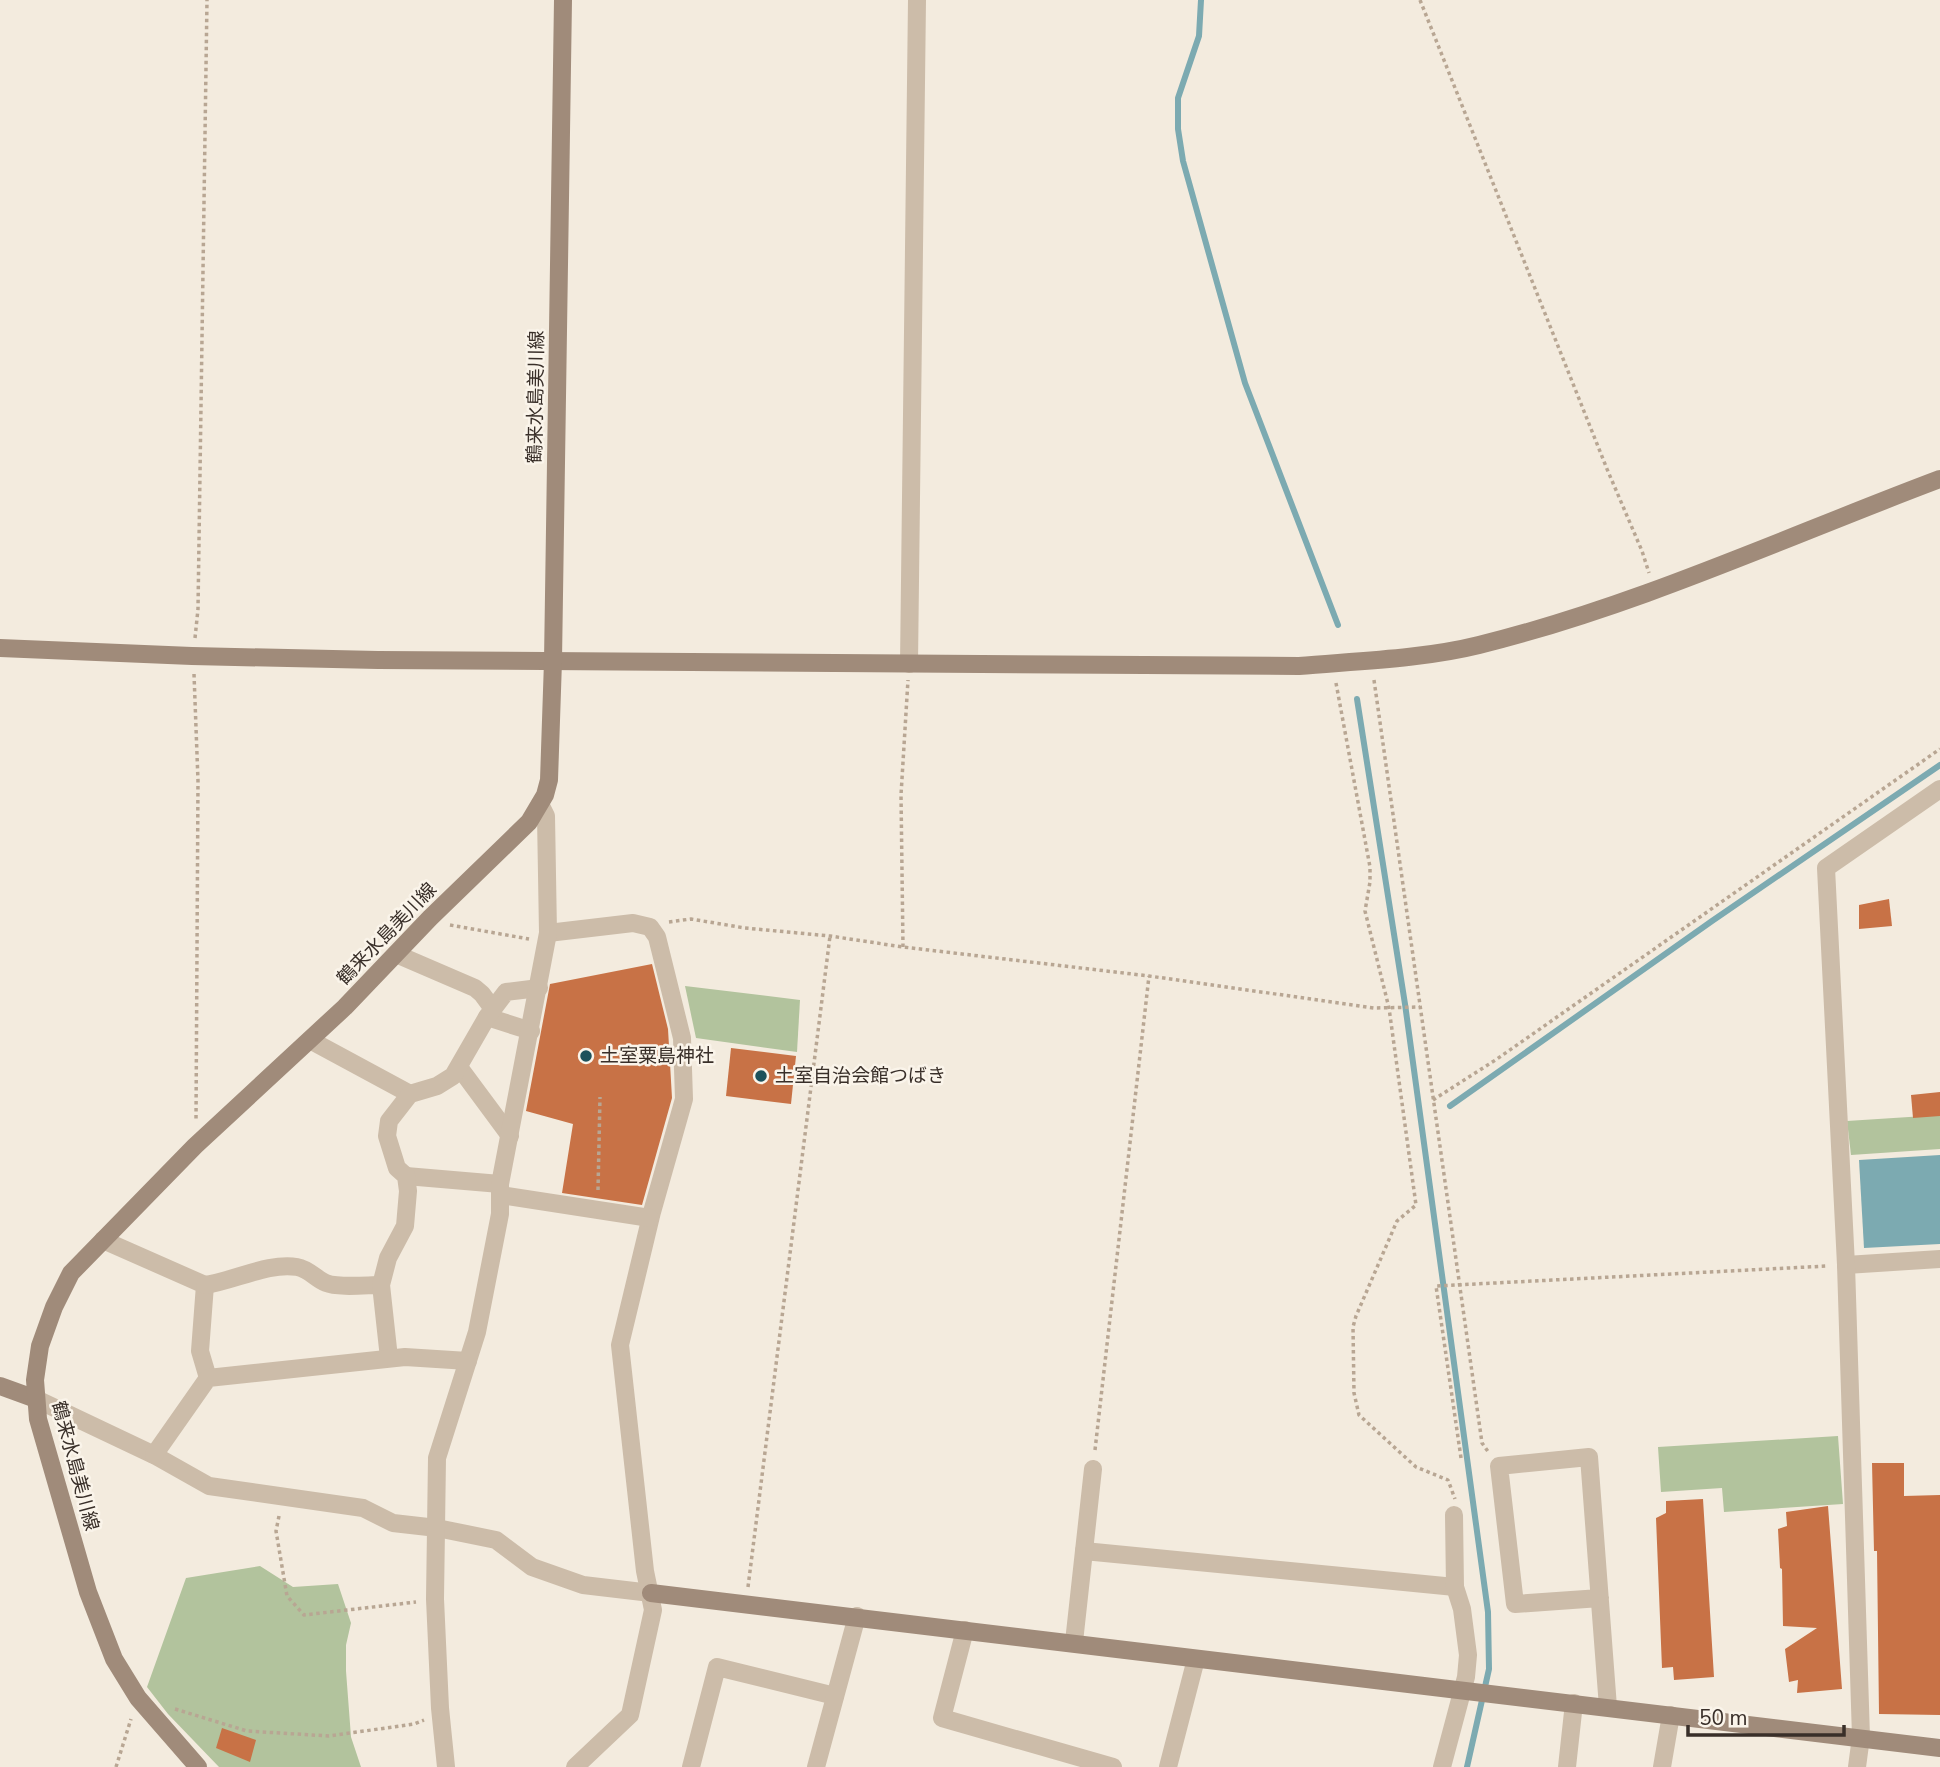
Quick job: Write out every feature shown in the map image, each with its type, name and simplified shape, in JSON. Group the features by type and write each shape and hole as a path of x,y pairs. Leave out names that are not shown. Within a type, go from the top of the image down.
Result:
{"street":[{"name":"鶴来水島美川線","path":"198,1767 138,1698 114,1659 88,1592 38,1419 35,1380 40,1346 54,1307 71,1273 195,1146 345,1007 427,921 529,822 540,804 549,780 553,661 563,0"},
{"path":"909,664 917,0"},
{"path":"0,648 192,656 553,661 1299,666 1370,660 1477,646 1576,618 1940,479"},
{"path":"1857,1767 1861,1737 1846,1265 1826,868 1940,789"},
{"path":"446,1767 440,1714 435,1599 438,1458 477,1332 497,1227 500,1190 548,938 546,816 540,804"},
{"path":"548,938 633,923 650,927 657,937 682,1038 684,1099 650,1218 620,1345 645,1571 653,1610 630,1715 575,1767"},
{"path":"396,954 475,988 482,993 490,1013 531,1031"},
{"path":"538,988 506,992 490,1013 453,1076 437,1086 410,1094 389,1121 387,1136 397,1168 406,1176 500,1190 650,1218"},
{"path":"310,1040 410,1094"},
{"path":"459,1067 510,1136"},
{"path":"389,1358 381,1285 388,1258 404,1226 408,1191 406,1176"},
{"path":"103,1240 205,1285 222,1283 258,1270 297,1267 327,1284 381,1285"},
{"path":"1846,1265 1940,1259"},
{"path":"205,1285 200,1351 208,1378"},
{"path":"154,1455 208,1378 389,1358 468,1361"},
{"path":"0,1386 36,1399 154,1455 209,1486 363,1508 393,1523 437,1528 496,1540 532,1567 583,1585 746,1602 1940,1748"},
{"path":"1600,1598 1515,1604 1499,1466 1590,1457 1608,1707"},
{"path":"1074,1642 1093,1469"},
{"path":"1442,1767 1469,1690 1462,1609 1455,1587 1454,1515"},
{"path":"1084,1551 1455,1587"},
{"path":"816,1767 857,1616"},
{"path":"965,1630 942,1718 1113,1767"},
{"path":"1168,1767 1196,1659"},
{"path":"691,1767 717,1667 835,1696"},
{"path":"1567,1767 1574,1703"},
{"path":"1662,1767 1671,1715"}],"path":[{"path":"195,1146 198,781 192,656 198,609 207,0"},
{"path":"1420,0 1642,551 1653,589"},
{"path":"1370,660 1482,1443 1499,1466"},
{"path":"1332,663 1370,867 1365,911 1390,1008 1416,1205 1397,1221 1356,1316 1353,1340 1355,1405 1359,1415 1416,1466 1448,1480 1455,1500 1454,1515"},
{"path":"904,947 901,795 909,664"},
{"path":"1433,1100 1497,1059 1940,749"},
{"path":"650,927 691,919 745,928 1149,976 1361,1006 1396,1009 1420,1007"},
{"path":"427,921 548,938"},
{"path":"746,1602 830,936"},
{"path":"1093,1469 1149,976"},
{"path":"597,1210 600,1097"},
{"path":"1461,1458 1436,1286 1846,1265"},
{"path":"284,1496 276,1531 278,1544 287,1596 303,1615 435,1599"},
{"path":"116,1767 138,1698"},
{"path":"175,1709 247,1731 330,1735 414,1724 440,1714"}],"green space":[{"path":"685,986 800,1000 797,1052 696,1038"},
{"path":"1940,1115 1940,1149 1851,1155 1847,1121"},
{"path":"1838,1436 1843,1504 1724,1512 1722,1488 1661,1492 1658,1447"},
{"path":"260,1566 293,1587 338,1584 351,1623 346,1645 346,1671 351,1737 361,1767 219,1767 168,1714 147,1687 186,1578"}],"water":[{"path":"1940,1155 1940,1244 1864,1248 1859,1160"}],"building":[{"path":"1889,899 1892,926 1859,929 1859,905"},
{"path":"652,964 668,1029 672,1098 642,1205 562,1193 573,1124 526,1111 550,984"},
{"name":"土室自治会館つばき","path":"731,1048 796,1056 791,1104 726,1096"},
{"path":"1940,1092 1940,1116 1913,1118 1911,1095"},
{"path":"1872,1463 1904,1463 1904,1496 1940,1495 1940,1715 1879,1714 1877,1551 1874,1551"},
{"path":"1703,1499 1714,1677 1674,1680 1673,1667 1662,1668 1656,1518 1666,1513 1666,1501"},
{"path":"1828,1506 1842,1689 1797,1693 1798,1680 1789,1682 1785,1649 1817,1628 1783,1626 1778,1529 1787,1526 1786,1512"},
{"path":"222,1728 256,1740 250,1762 216,1748"}],"waterway":[{"path":"1201,0 1199,36 1178,98 1178,129 1183,161 1245,383 1338,625"},
{"path":"1357,699 1405,1004 1488,1612 1489,1669 1467,1767"},
{"path":"1450,1106 1712,921 1940,765"}],"place":[{"name":"土室粟島神社","path":"586,1056"},
{"name":"土室自治会館つばき","path":"761,1076"}]}
